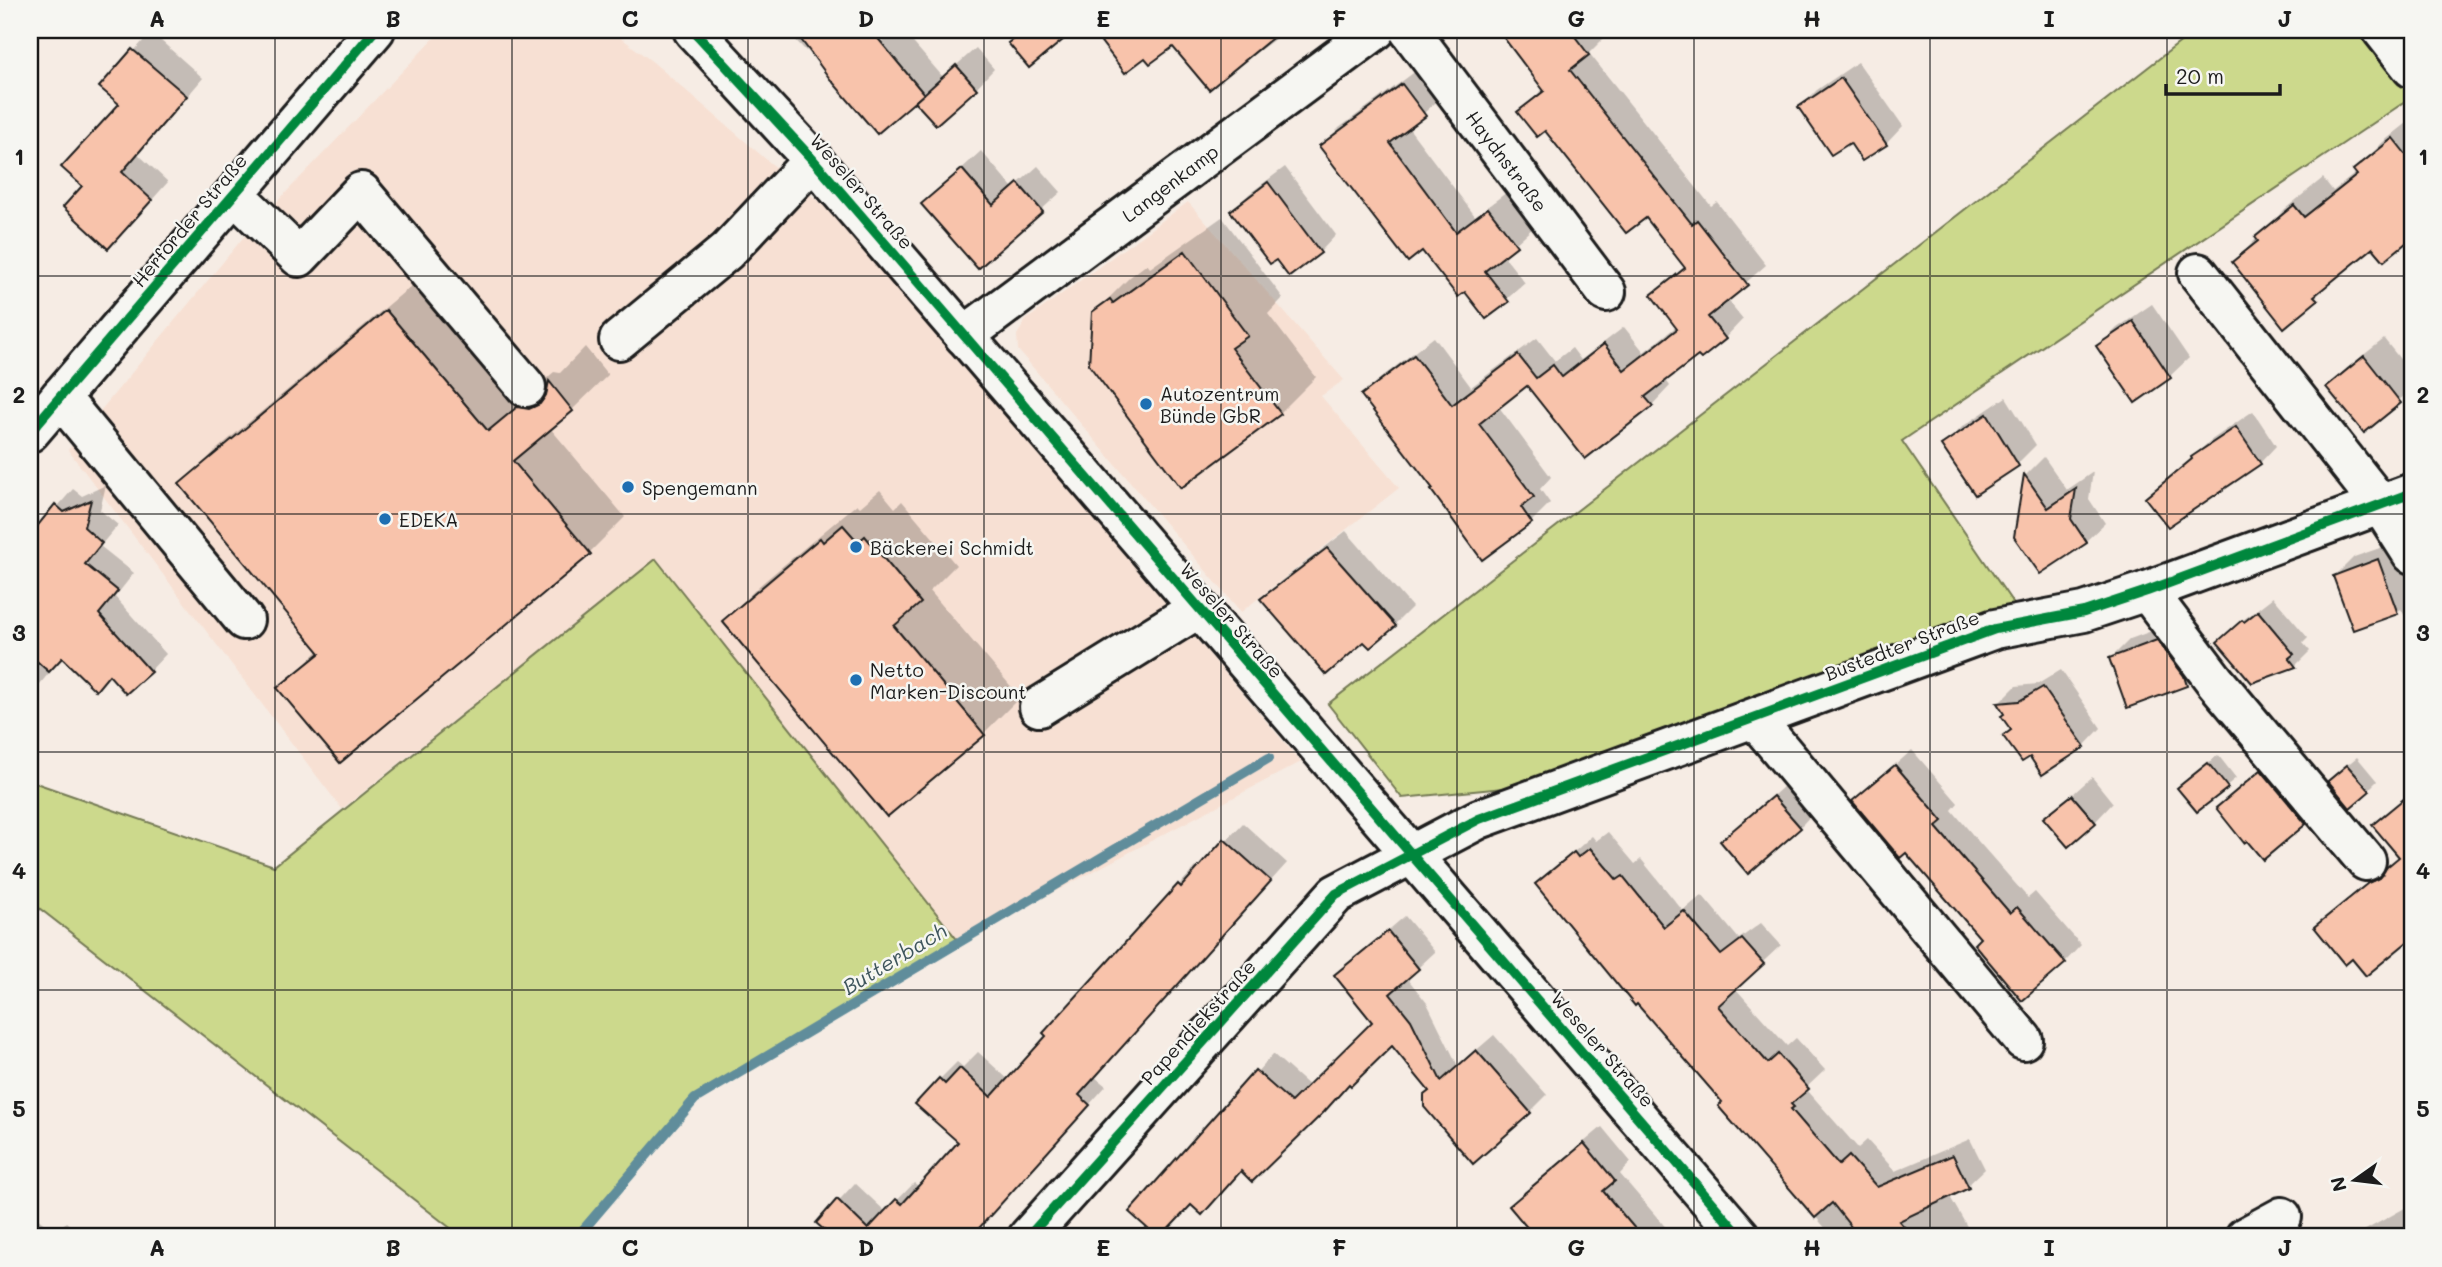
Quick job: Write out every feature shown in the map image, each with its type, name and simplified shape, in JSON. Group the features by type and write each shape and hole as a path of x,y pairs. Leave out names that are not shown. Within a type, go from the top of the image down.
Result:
{"street":[{"name":"Herforder Straße","path":"30,432 375,30"},
{"name":"Weseler Straße","path":"693,30 813,160 1741,1237"},
{"name":"Langenkamp","path":"964,336 1376,30"},
{"name":"Haydnstraße","path":"1409,30 1606,292"},
{"path":"2382,30 2412,68"},
{"path":"619,340 727,251 813,160"},
{"path":"235,195 299,257 361,192 526,387"},
{"path":"2198,273 2396,498 2412,554"},
{"path":"60,397 244,620"},
{"name":"Bustedter Straße","path":"1412,854 1479,819 1995,629 2084,612 2147,592 2396,498"},
{"path":"2147,592 2216,681 2366,861"},
{"path":"1039,707 1199,608"},
{"path":"1755,719 2023,1040"},
{"name":"Papendiekstraße","path":"1028,1237 1336,894 1412,854"},
{"path":"2245,1237 2282,1217"}],"shaded area":[{"path":"442,30 611,30 820,202 959,360 1301,762 959,942 656,559 342,809 68,450 247,233"},
{"path":"1188,202 1344,380 1321,396 1399,488 1241,612 1018,350 1017,335 1026,320"}],"green space":[{"path":"2196,30 2365,30 2412,89 2412,97 1902,441 2017,609 1514,787 1402,798 1328,704"},
{"path":"656,559 959,942 691,1098 583,1237 462,1237 30,901 30,781 274,866"}],"building":[{"path":"794,30 871,30 924,94 877,134 830,79"},
{"path":"1025,30 1075,30 1029,68 1008,43"},
{"path":"1092,30 1282,30 1209,90 1173,47 1150,64 1145,58 1125,73"},
{"path":"1498,30 1570,30 1589,55 1570,70 1692,224 1697,220 1748,285 1708,317 1726,339 1701,359 1698,356 1645,397 1653,406 1585,459 1527,386 1479,424 1534,497 1521,507 1532,523 1482,560 1431,490 1433,489 1361,395 1414,355 1452,405 1518,355 1536,378 1553,365 1562,377 1604,344 1624,370 1677,329 1651,295 1685,268 1646,218 1626,233 1545,131 1537,137 1517,112 1544,91"},
{"path":"132,49 187,96 122,172 152,200 108,249 63,207 82,186 61,167 119,104 99,87"},
{"path":"956,65 977,89 936,125 915,102"},
{"path":"1841,78 1887,145 1862,161 1850,143 1831,155 1798,107"},
{"path":"1402,84 1426,116 1390,143 1456,232 1488,208 1517,246 1485,271 1509,302 1486,319 1465,292 1458,297 1422,251 1408,262 1319,146"},
{"path":"2393,138 2412,162 2412,238 2384,261 2373,248 2314,296 2318,300 2284,328 2232,262 2258,241 2255,237 2294,205 2304,217 2357,175 2353,170"},
{"path":"962,169 993,205 1018,183 1043,212 978,269 921,204"},
{"path":"1268,182 1321,253 1289,277 1276,260 1270,264 1230,211"},
{"path":"1185,251 1248,336 1231,348 1281,414 1181,488 1089,365 1092,312 1110,299 1113,303"},
{"name":"EDEKA","path":"386,310 488,431 517,407 529,409 540,404 546,395 549,381 573,411 513,461 591,554 340,763 277,688 320,653 179,484"},
{"path":"2133,321 2171,378 2135,403 2096,346"},
{"path":"2364,356 2401,403 2364,433 2326,387"},
{"path":"1987,414 2019,466 1975,495 1941,445"},
{"path":"2236,427 2261,464 2168,527 2145,498 2192,459 2191,457"},
{"path":"2024,474 2048,508 2076,489 2071,519 2087,543 2040,574 2014,537"},
{"path":"91,500 84,527 102,543 85,564 118,591 99,614 151,672 126,694 109,675 96,691 62,658 49,672 30,655 30,535 55,504 64,512"},
{"name":"Netto Marken-Discount","path":"843,525 858,542 865,536 921,603 894,626 985,735 887,817 722,621 820,538 823,542"},
{"path":"1327,548 1396,626 1370,648 1364,642 1326,675 1260,599"},
{"path":"2378,559 2398,614 2353,630 2333,576"},
{"path":"2258,611 2294,654 2289,658 2296,667 2252,683 2217,642 2242,620 2244,622"},
{"path":"2157,640 2184,676 2187,686 2127,708 2109,658"},
{"path":"2043,687 2085,747 2042,775 2030,757 2022,762 2003,736 2011,730 2001,716 2004,714 1997,703 2019,701"},
{"path":"2208,763 2228,788 2197,812 2177,788"},
{"path":"1895,765 1943,821 1936,827 2010,913 2017,907 2066,963 2022,1001 1974,944 1980,938 1906,853 1900,858 1852,801"},
{"path":"2347,765 2370,791 2350,808 2328,781"},
{"path":"2261,770 2306,824 2263,860 2247,841 2244,843 2216,808"},
{"path":"2412,792 2412,938 2366,976 2352,959 2345,965 2314,927 2368,883 2379,878 2399,857 2372,825"},
{"path":"2072,795 2096,823 2068,847 2043,818"},
{"path":"1773,796 1801,828 1748,874 1720,841"},
{"path":"1224,839 1271,881 1079,1095 1090,1105 971,1237 832,1237 816,1223 837,1199 868,1229 896,1199 902,1204 958,1142 915,1104 939,1078 945,1084 960,1068 991,1097 1046,1036 1043,1033 1178,884 1181,887"},
{"path":"1590,848 1617,880 1623,876 1664,927 1684,911 1721,955 1742,939 1764,964 1718,1006 1768,1063 1778,1054 1809,1089 1791,1104 1794,1107 1791,1109 1839,1165 1849,1156 1877,1187 1953,1155 1969,1188 1899,1221 1913,1237 1859,1237 1832,1203 1815,1218 1718,1106 1722,1102 1637,1004 1635,1006 1535,884 1574,852 1578,857"},
{"path":"1388,931 1419,969 1390,994 1411,1020 1441,1081 1476,1050 1531,1113 1473,1164 1424,1107 1424,1095 1429,1091 1392,1046 1351,1086 1349,1084 1252,1182 1241,1171 1202,1215 1191,1205 1161,1237 1157,1237 1129,1212 1255,1070 1291,1102 1372,1022 1334,975"},
{"path":"1584,1143 1615,1181 1603,1191 1642,1237 1535,1237 1509,1206"}],"waterway":[{"name":"Butterbach","path":"577,1237 695,1099 1269,758"}],"cycle path":[{"path":"30,432 375,30"},
{"path":"693,30 813,160 1741,1237"},
{"path":"1028,1237 1336,894 1479,819 1995,629 2084,612 2412,493"}],"place":[{"name":"Autozentrum Bünde GbR","path":"1146,404"},
{"name":"Spengemann","path":"628,487"},
{"name":"EDEKA","path":"385,519"},
{"name":"Bäckerei Schmidt","path":"856,547"},
{"name":"Netto Marken-Discount","path":"856,680"}]}
